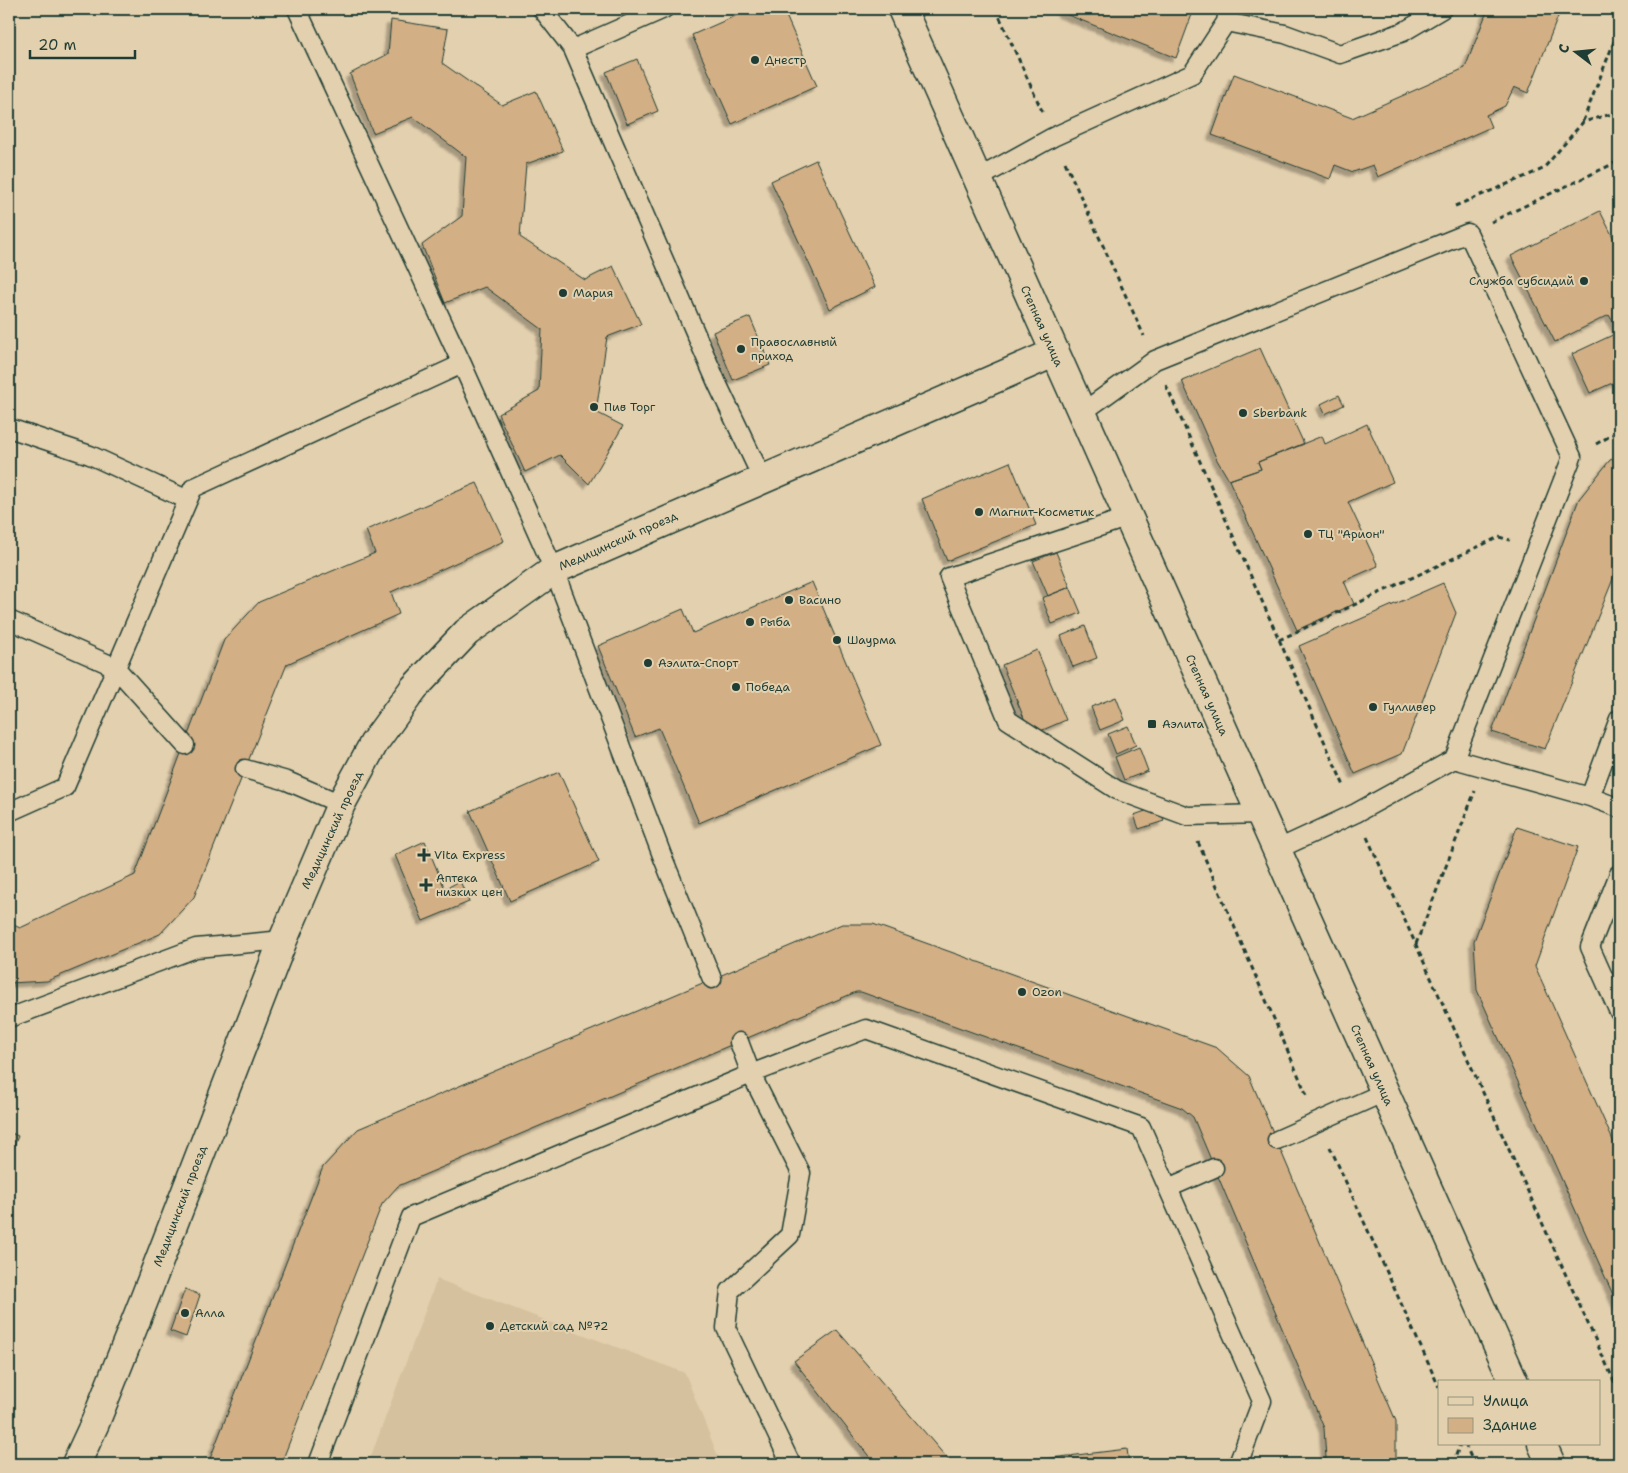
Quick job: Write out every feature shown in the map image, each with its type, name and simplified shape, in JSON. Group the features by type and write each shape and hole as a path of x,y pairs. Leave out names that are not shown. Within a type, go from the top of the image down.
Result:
{"street":[{"name":"Степная улица","path":"902,9 1080,414 1129,517 1513,1380"},
{"name":"Медицинский проезд","path":"76,1464 95,1424 134,1327 283,940 341,804 374,742 414,688 467,632 554,570 762,478 1054,353"},
{"path":"1543,1446 1551,1464"}],"lane":[{"path":"297,9 462,364 554,570 662,858 712,979"},
{"path":"542,9 573,48 717,383 762,478"},
{"path":"573,48 664,9"},
{"path":"977,179 1054,137 1192,74 1227,15 1340,54 1403,32 1442,9"},
{"path":"1080,414 1155,360 1468,233 1572,457 1454,759 1356,812 1276,850"},
{"path":"9,812 65,788 193,488 462,364"},
{"path":"9,428 90,454 188,500"},
{"path":"1129,517 949,577 1008,720 1117,790 1186,816 1260,814"},
{"path":"9,620 115,667 185,745"},
{"path":"1590,797 1619,719"},
{"path":"1454,759 1590,797 1619,808"},
{"path":"245,769 287,781 341,804"},
{"path":"1619,874 1590,947 1619,1012"},
{"path":"9,1018 196,948 283,940"},
{"path":"318,1464 410,1217 751,1074 866,1029 1141,1127 1262,1401 1238,1464"},
{"path":"739,1042 751,1074 801,1173 790,1235 730,1291 726,1328 791,1464"},
{"path":"1277,1140 1384,1092"},
{"path":"1168,1188 1214,1168"}],"path":[{"path":"996,9 1356,812 1619,1392"},
{"path":"1453,207 1543,169 1583,122 1619,29"},
{"path":"1583,122 1619,112"},
{"path":"1468,233 1619,161"},
{"path":"1279,640 1499,537 1537,547"},
{"path":"1416,944 1484,768"},
{"path":"1452,1464 1459,1446"},
{"path":"1466,1446 1474,1464"}],"shaded area":[{"name":"Детский сад №72","path":"437,1279 685,1373 721,1464 368,1464"}],"building":[{"name":"Днестр","path":"751,9 783,9 817,86 732,124 692,35"},
{"path":"1060,9 1194,9 1176,58 1063,13"},
{"path":"1488,9 1561,9 1528,93 1514,87 1505,106 1486,115 1491,127 1378,177 1373,165 1353,172 1335,165 1330,179 1212,135 1234,74 1352,118 1465,68"},
{"path":"391,20 448,29 442,63 502,105 536,91 563,151 526,164 520,237 585,280 613,266 641,324 607,337 596,412 623,426 589,484 560,455 525,472 498,414 539,391 542,329 485,287 445,303 422,245 462,216 466,157 413,117 373,133 350,74 388,54"},
{"path":"637,59 658,111 627,124 606,72"},
{"path":"816,160 875,287 830,309 771,181"},
{"path":"1600,211 1619,249 1619,332 1609,315 1555,342 1511,256"},
{"name":"Православный приход","path":"750,317 770,365 733,380 713,332"},
{"path":"1619,332 1619,380 1590,393 1572,354"},
{"name":"Sberbank","path":"1260,348 1304,444 1258,462 1261,469 1229,480 1217,460 1182,381"},
{"path":"1339,395 1344,405 1325,414 1321,404"},
{"name":"ТЦ \"Арион\"","path":"1367,424 1393,482 1348,502 1378,566 1344,581 1354,604 1297,630 1229,480 1261,469 1258,462 1322,436 1325,444"},
{"path":"1619,456 1619,564 1545,749 1492,732 1579,499 1610,460"},
{"name":"Магнит-Косметик","path":"1010,462 1036,525 947,561 922,499"},
{"path":"477,483 504,541 391,592 399,614 287,664 194,897 160,934 47,981 9,983 9,923 20,928 135,875 224,640 259,602 375,553 366,530"},
{"path":"1056,552 1070,587 1048,596 1033,561"},
{"name":"Победа","path":"812,582 881,745 699,823 659,728 635,737 598,646 683,609 693,633"},
{"name":"Гулливер","path":"1443,583 1456,613 1402,754 1355,774 1299,646"},
{"path":"1070,587 1081,613 1052,624 1042,598"},
{"path":"1085,626 1097,658 1073,667 1061,636"},
{"path":"1037,650 1066,720 1031,735 1002,665"},
{"path":"1116,697 1125,720 1100,730 1091,707"},
{"path":"1128,726 1136,745 1116,754 1108,734"},
{"path":"1139,747 1148,771 1124,780 1115,757"},
{"path":"559,772 599,862 510,901 470,811"},
{"path":"1160,806 1164,821 1139,829 1134,815"},
{"path":"1517,827 1578,847 1535,966 1619,1154 1619,1308 1477,990 1474,941"},
{"name":"Аптека низких цен","path":"425,841 445,889 460,881 469,902 423,921 395,855"},
{"path":"842,924 873,924 1217,1048 1249,1076 1396,1421 1396,1464 1324,1464 1326,1458 1324,1428 1193,1117 1182,1108 861,992 856,992 398,1186 382,1204 281,1464 208,1464 323,1167 358,1129"},
{"path":"9,1132 18,1136 9,1159"},
{"name":"Алла","path":"185,1289 200,1295 186,1337 170,1331"},
{"path":"837,1330 952,1464 875,1464 794,1361"},
{"path":"1127,1449 1129,1464 1001,1464"}],"place":[{"name":"Днестр","path":"755,60"},
{"name":"Служба субсидий","path":"1584,281"},
{"name":"Мария","path":"563,293"},
{"name":"Православный приход","path":"741,349"},
{"name":"Пив Торг","path":"594,407"},
{"name":"Sberbank","path":"1243,413"},
{"name":"Магнит-Косметик","path":"979,512"},
{"name":"ТЦ \"Арион\"","path":"1308,534"},
{"name":"Васино","path":"789,600"},
{"name":"Рыба","path":"750,622"},
{"name":"Шаурма","path":"837,640"},
{"name":"Аэлита-Спорт","path":"648,663"},
{"name":"Победа","path":"736,687"},
{"name":"Гулливер","path":"1373,707"},
{"name":"Аэлита","path":"1152,724"},
{"name":"Vita Express","path":"424,855"},
{"name":"Аптека низких цен","path":"426,885"},
{"name":"Ozon","path":"1022,992"},
{"name":"Алла","path":"185,1313"},
{"name":"Детский сад №72","path":"490,1326"}]}
